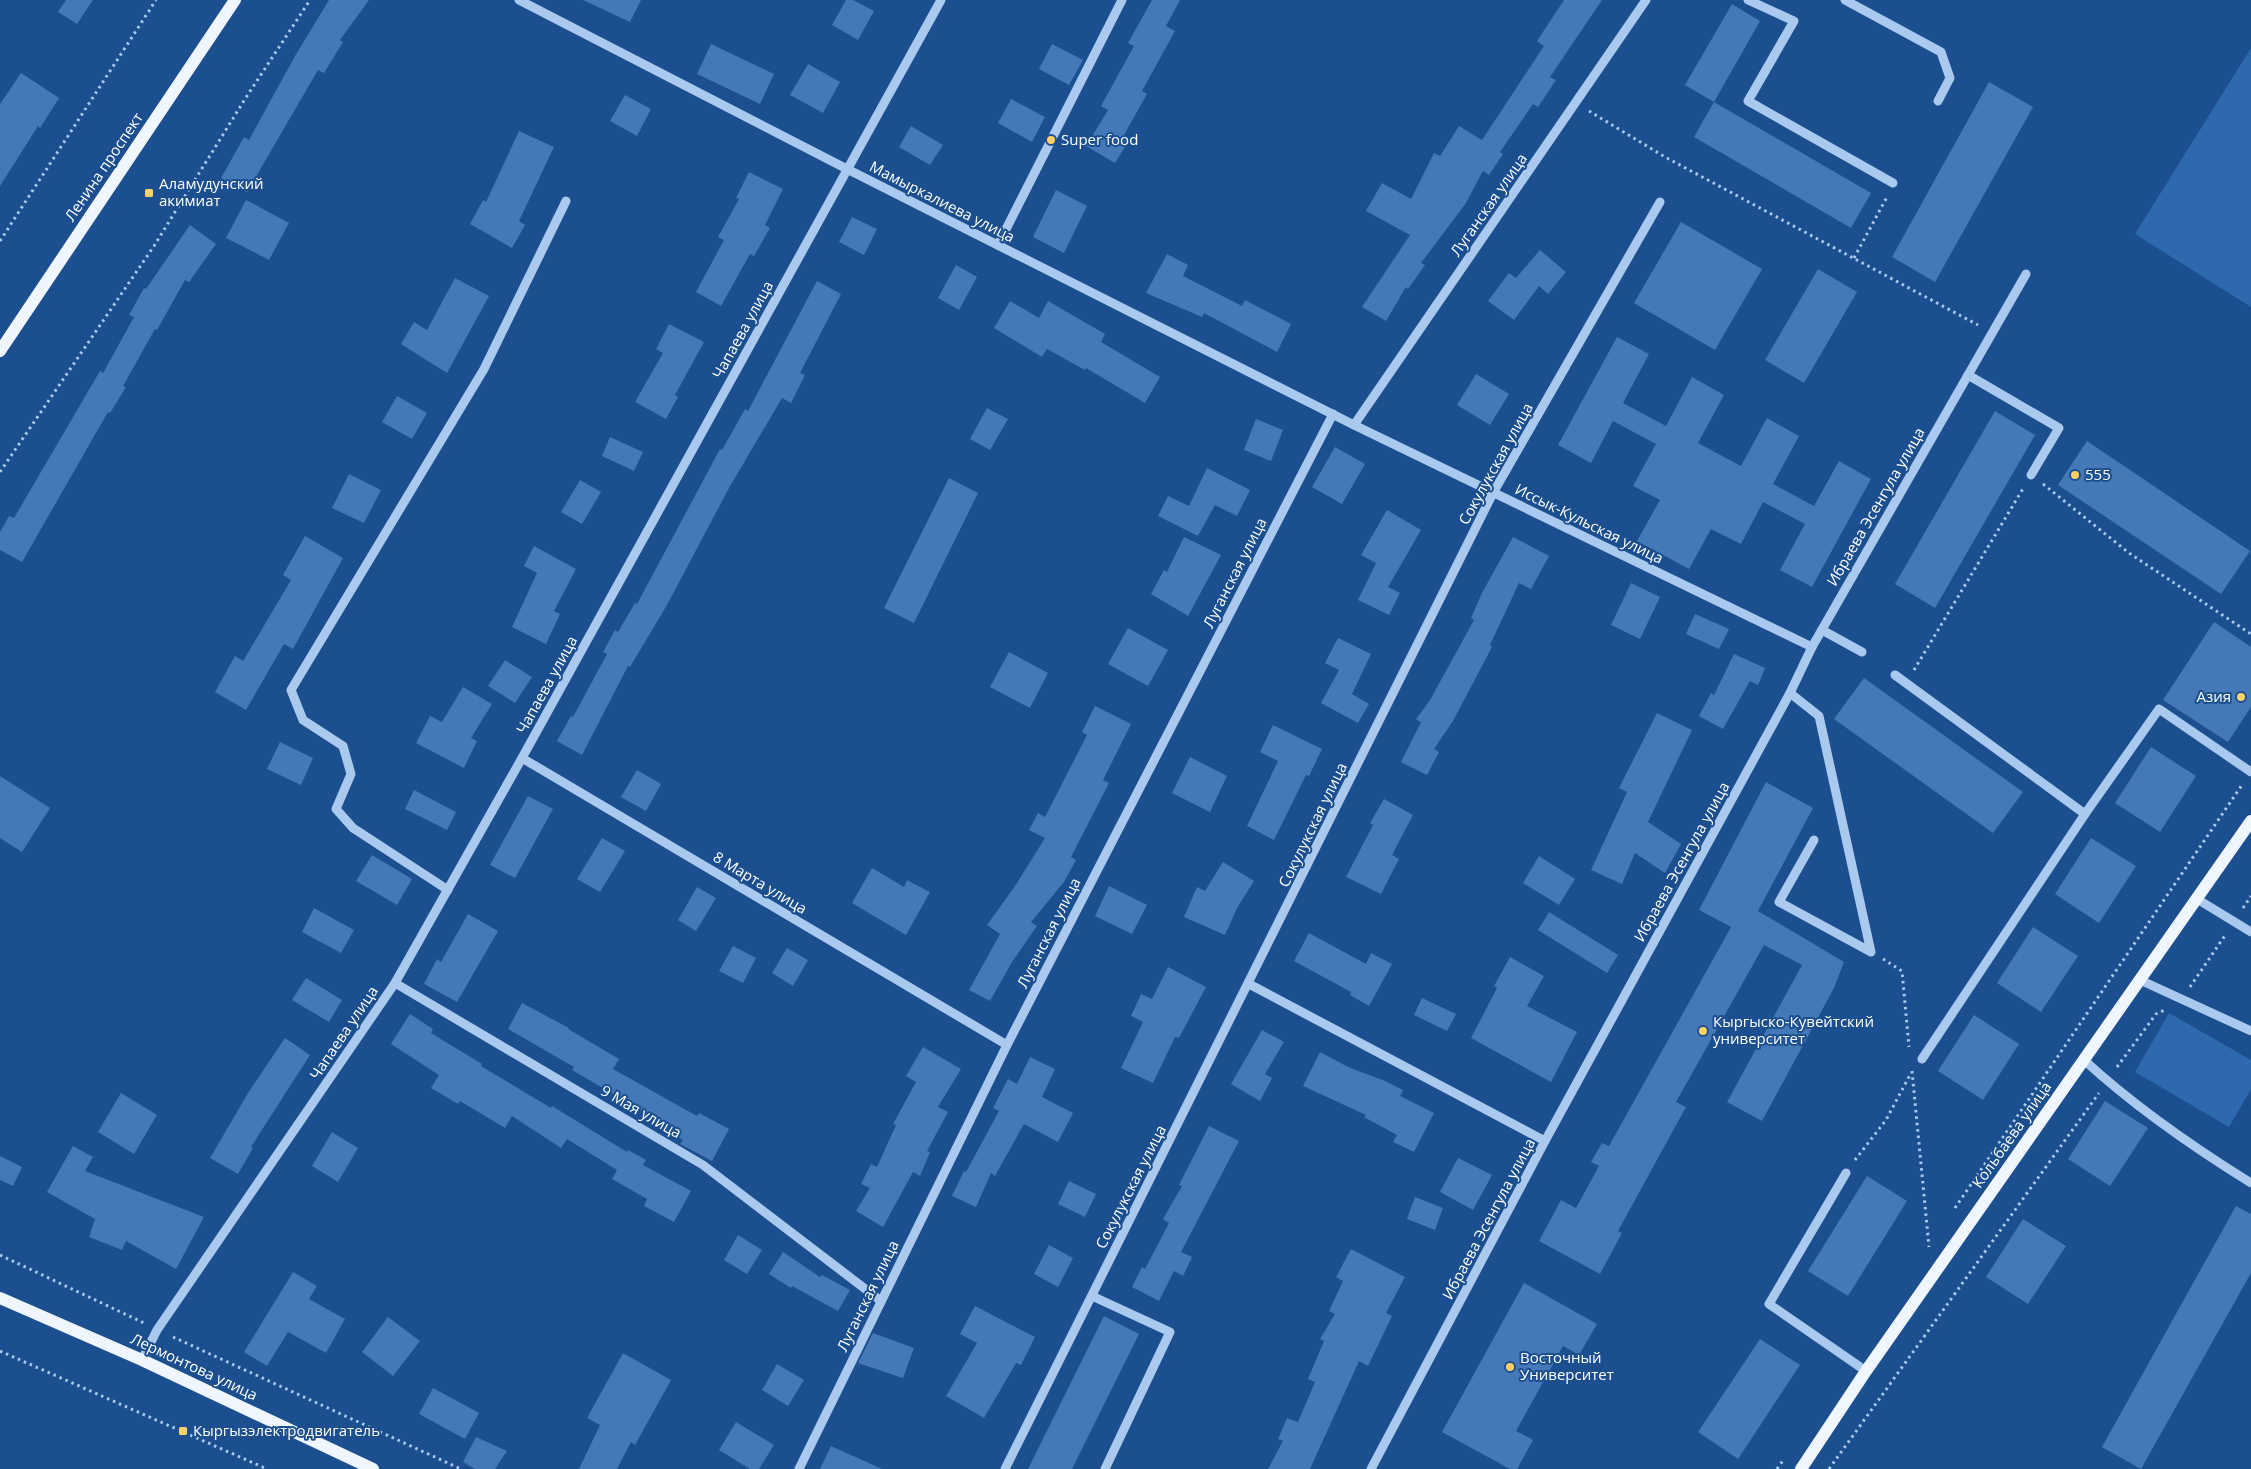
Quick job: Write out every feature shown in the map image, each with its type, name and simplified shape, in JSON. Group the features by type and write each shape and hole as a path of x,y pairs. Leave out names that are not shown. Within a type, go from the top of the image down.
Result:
{"main road":[{"name":"Ленина проспект","path":"0,351 236,0"},
{"name":"Кольбаева улица","path":"1802,1469 1866,1371 2251,821"},
{"name":"Лермонтова улица","path":"0,1298 142,1360 373,1469"}],"street":[{"name":"Мамыркалиева улица","path":"520,0 847,170 1354,426"},
{"name":"Чапаева улица","path":"142,1360 158,1330 395,983 522,758 941,0"},
{"path":"998,245 1122,0"},
{"name":"Луганская улица","path":"1354,426 1646,0"},
{"path":"1748,0 1794,21 1748,101 1893,183"},
{"path":"1844,0 1941,52 1950,78 1938,101"},
{"path":"448,890 353,828 336,808 351,774 343,746 303,720 291,690 484,368 566,201"},
{"name":"Сокулукская улица","path":"1005,1469 1494,493 1660,202"},
{"name":"Ибраева Эсенгула улица","path":"1371,1469 1545,1141 1790,693 1812,647 2026,274"},
{"path":"1968,375 2059,428 2031,475"},
{"name":"Луганская улица","path":"798,1469 1007,1045 1333,414"},
{"name":"Иссык-Кульская улица","path":"1354,426 1812,647"},
{"path":"1822,630 1862,652"},
{"path":"1895,675 2085,814"},
{"path":"1790,693 1819,716 1871,952"},
{"path":"1922,1058 2085,814 2159,709 2251,772"},
{"name":"8 Марта улица","path":"522,758 1007,1045"},
{"path":"1814,840 1778,902 1871,952"},
{"path":"2197,899 2251,932"},
{"path":"2140,980 2251,1031"},
{"name":"9 Мая улица","path":"395,983 703,1165 881,1301"},
{"path":"1249,984 1545,1141"},
{"path":"2084,1060 2107,1081 2219,1163 2251,1183"},
{"path":"1846,1173 1769,1304 1866,1371"},
{"path":"1092,1296 1170,1332 1105,1469"}],"path":[{"path":"0,241 156,0"},
{"path":"0,472 154,246 244,99 310,0"},
{"path":"1576,103 1665,157 1992,332"},
{"path":"1854,258 1893,183"},
{"path":"1906,683 2031,475 2129,553 2251,634"},
{"path":"1951,1214 2246,781"},
{"path":"1829,1469 2156,1014 2178,1006 2251,896"},
{"path":"1871,952 1902,970 1910,1054"},
{"path":"1911,1063 1929,1247"},
{"path":"1846,1173 1886,1120 1912,1072"},
{"path":"1923,1255 1934,1238"},
{"path":"0,1256 461,1469"},
{"path":"0,1351 267,1469"},
{"path":"1777,1469 1788,1454"}],"shaded area":[{"path":"2251,48 2251,307 2135,234"},
{"path":"2169,1013 2251,1060 2251,1089 2229,1127 2135,1072"}],"building":[{"path":"66,0 93,0 77,24 58,12"},
{"path":"329,0 369,0 340,40 343,42 324,73 318,70 247,192 221,178 244,137 249,140 295,56"},
{"path":"583,0 641,0 630,22"},
{"path":"846,0 853,0 874,11 858,40 832,25"},
{"path":"1152,0 1180,0 1166,26 1175,31 1142,91 1147,94 1124,135 1130,139 1115,163 1086,146 1108,110 1101,106 1134,46 1128,43"},
{"path":"1564,0 1602,0 1550,77 1556,80 1538,107 1533,104 1500,152 1503,154 1489,175 1483,171 1466,203 1421,263 1425,265 1408,289 1406,287 1386,321 1362,307 1410,235 1366,211 1382,183 1411,199 1434,153 1440,156 1459,126 1482,140 1544,46 1537,41"},
{"path":"1732,4 1760,21 1714,102 1685,85"},
{"path":"711,44 774,74 760,104 697,74"},
{"path":"1052,44 1083,60 1069,85 1039,69"},
{"path":"808,64 840,82 823,113 790,95"},
{"path":"21,73 59,98 40,128 38,126 0,186 0,104"},
{"path":"1989,82 2033,107 1935,282 1892,257"},
{"path":"625,95 651,109 637,136 610,121"},
{"path":"1011,99 1045,117 1032,142 998,123"},
{"path":"1714,102 1871,193 1851,228 1694,137"},
{"path":"911,126 943,145 930,165 899,147"},
{"path":"519,131 554,147 519,221 525,225 512,248 470,224 483,200 486,202"},
{"path":"749,172 783,189 765,225 770,228 754,256 750,254 721,306 696,292 724,240 718,237 739,199 736,198"},
{"path":"1056,190 1087,206 1064,253 1033,237"},
{"path":"246,200 289,223 269,260 226,238"},
{"path":"852,217 877,229 864,255 839,242"},
{"path":"1681,222 1762,269 1715,350 1634,303"},
{"path":"190,225 216,244 189,282 185,280 157,330 155,329 123,386 126,387 110,413 108,412 22,562 0,550 0,532 9,516 14,518 100,371 103,373 134,317 129,315 144,288 146,289"},
{"path":"1540,250 1566,272 1548,294 1539,286 1514,320 1488,301 1509,273 1516,278"},
{"path":"1167,254 1188,265 1183,276 1242,306 1245,300 1291,324 1277,352 1204,313 1202,317 1146,293"},
{"path":"956,265 977,277 959,310 938,298"},
{"path":"1818,269 1857,292 1804,383 1765,360"},
{"path":"455,278 489,296 447,373 401,344 414,322 427,330"},
{"path":"817,281 841,294 800,373 805,375 791,403 782,398 729,488 667,605 630,667 628,666 582,755 557,741 571,716 573,717 607,654 603,652 615,630 618,632 635,603 637,604 720,449 722,450 745,409 748,411"},
{"path":"1010,301 1039,318 1048,301 1105,334 1101,342 1160,377 1145,403 1086,368 1085,370 1047,349 1042,357 994,328"},
{"path":"669,324 704,342 675,395 678,397 666,419 635,402 663,353 656,349"},
{"path":"1617,337 1649,354 1623,403 1666,426 1692,377 1724,395 1698,443 1741,466 1767,418 1799,436 1773,484 1814,506 1839,461 1871,479 1812,587 1780,570 1805,524 1763,502 1741,544 1711,529 1689,569 1637,541 1660,500 1633,486 1656,444 1613,421 1591,463 1558,445"},
{"path":"1476,374 1509,394 1490,425 1457,405"},
{"path":"397,396 427,413 412,439 382,422"},
{"path":"987,408 1008,419 990,450 970,439"},
{"path":"1995,411 2035,435 1935,608 1895,584"},
{"path":"1256,419 1283,430 1271,461 1244,450"},
{"path":"610,437 643,452 634,471 602,456"},
{"path":"2087,441 2250,551 2221,594 2058,485"},
{"path":"1335,447 1365,464 1342,504 1312,487"},
{"path":"1207,468 1250,490 1237,516 1215,505 1198,536 1158,516 1168,496 1189,506"},
{"path":"349,474 381,490 364,523 332,508"},
{"path":"949,478 978,493 914,623 884,608"},
{"path":"580,480 601,492 582,524 561,512"},
{"path":"1387,510 1421,530 1388,587 1400,593 1389,615 1358,600 1376,563 1361,555"},
{"path":"305,536 343,558 293,649 284,644 246,710 215,692 235,656 243,661 291,580 283,575"},
{"path":"1184,537 1221,555 1188,616 1151,594 1164,570 1167,572"},
{"path":"1513,537 1549,556 1531,589 1519,583 1490,645 1492,647 1453,721 1434,749 1439,752 1427,775 1401,762 1421,722 1416,719 1430,700 1474,620 1471,618 1482,593"},
{"path":"534,546 576,569 554,611 560,614 546,644 512,627 537,573 524,566"},
{"path":"1631,583 1660,597 1640,639 1611,625"},
{"path":"1695,614 1729,629 1719,649 1686,634"},
{"path":"2214,622 2251,647 2251,707 2228,742 2163,700"},
{"path":"1128,628 1168,650 1148,686 1108,664"},
{"path":"1338,638 1371,654 1352,694 1369,704 1358,723 1321,703 1339,670 1325,663"},
{"path":"1009,652 1048,673 1030,708 990,687"},
{"path":"1734,654 1765,668 1758,685 1750,681 1723,729 1699,716 1711,693 1714,695"},
{"path":"505,660 532,677 515,703 488,686"},
{"path":"1864,678 2023,792 1993,833 1834,719"},
{"path":"463,687 492,704 471,738 477,741 464,768 416,743 430,716 442,722"},
{"path":"1095,706 1131,724 1103,780 1109,783 1071,857 1076,860 1064,882 1031,922 1037,926 1012,962 990,1001 969,990 1000,934 987,925 1015,886 1045,838 1029,830 1038,813 1045,817 1087,735 1082,732"},
{"path":"1657,713 1692,730 1648,822 1681,844 1665,873 1635,853 1622,884 1591,870 1627,792 1619,788"},
{"path":"1273,725 1322,749 1309,776 1306,775 1274,840 1247,826 1278,761 1260,752"},
{"path":"280,742 313,758 301,785 267,769"},
{"path":"2151,747 2196,776 2160,832 2115,803"},
{"path":"1190,757 1227,776 1210,812 1172,793"},
{"path":"637,770 661,784 646,811 621,797"},
{"path":"0,776 50,808 22,852 0,838"},
{"path":"1766,782 1813,808 1758,911 1844,962 1834,988 1762,1121 1727,1102 1802,965 1764,945 1676,1102 1686,1107 1618,1231 1622,1233 1600,1274 1539,1241 1561,1200 1576,1208 1599,1166 1591,1162 1602,1143 1609,1146 1731,927 1699,910"},
{"path":"414,790 456,812 447,830 405,809"},
{"path":"528,796 553,809 515,878 490,865"},
{"path":"1384,799 1413,815 1392,855 1399,859 1381,894 1346,877 1373,825 1370,823"},
{"path":"602,838 625,851 600,892 577,879"},
{"path":"2091,838 2136,866 2099,923 2055,894"},
{"path":"372,855 412,879 397,905 356,881"},
{"path":"1539,856 1575,879 1559,905 1523,883"},
{"path":"1223,862 1254,881 1237,908 1225,935 1184,917 1197,887 1205,891"},
{"path":"872,868 904,887 907,880 930,892 906,935 852,903"},
{"path":"1109,886 1147,905 1132,934 1095,916"},
{"path":"697,887 716,898 696,931 678,920"},
{"path":"314,908 354,930 341,953 302,932"},
{"path":"1549,912 1618,955 1607,973 1538,930"},
{"path":"468,914 498,931 457,1002 424,984 437,959 441,962"},
{"path":"2033,927 2078,956 2041,1012 1997,983"},
{"path":"1309,933 1366,964 1371,953 1392,964 1369,1006 1350,995 1351,992 1294,961"},
{"path":"733,946 756,958 743,983 719,971"},
{"path":"787,948 808,960 793,986 772,973"},
{"path":"1510,957 1544,976 1527,1006 1577,1032 1551,1082 1471,1038 1497,988 1494,986"},
{"path":"1168,967 1206,987 1179,1038 1175,1037 1153,1083 1121,1068 1143,1022 1131,1016 1141,994 1152,999"},
{"path":"306,978 342,1000 329,1022 292,1000"},
{"path":"1422,998 1456,1014 1447,1031 1414,1015"},
{"path":"522,1003 569,1028 619,1059 613,1069 697,1116 699,1113 729,1129 712,1161 680,1144 683,1140 658,1124 659,1121 572,1070 574,1067 508,1029"},
{"path":"410,1014 433,1029 431,1033 482,1064 481,1066 551,1108 552,1106 627,1152 628,1150 646,1160 643,1165 691,1191 674,1222 644,1206 647,1199 612,1179 617,1170 567,1139 561,1148 512,1116 505,1128 460,1101 458,1104 431,1088 439,1075 391,1044"},
{"path":"1974,1015 2019,1044 1983,1100 1938,1071"},
{"path":"1262,1030 1284,1042 1265,1074 1272,1078 1260,1101 1231,1084"},
{"path":"285,1038 310,1055 251,1147 253,1148 238,1174 210,1158 248,1093"},
{"path":"923,1047 961,1069 938,1107 948,1112 927,1151 930,1152 920,1176 913,1172 883,1227 856,1211 870,1188 861,1184 871,1164 877,1167 896,1125 893,1124 916,1082 906,1076"},
{"path":"1320,1052 1348,1067 1403,1090 1400,1096 1434,1113 1414,1152 1393,1142 1397,1135 1364,1117 1366,1115 1303,1086"},
{"path":"1030,1057 1055,1069 1042,1097 1073,1113 1058,1142 1024,1124 995,1176 991,1173 976,1207 952,1196 964,1171 966,1172 999,1111 993,1108 1008,1079 1017,1084"},
{"path":"121,1093 157,1115 134,1154 98,1132"},
{"path":"2105,1101 2148,1128 2110,1186 2068,1159"},
{"path":"1209,1126 1239,1141 1181,1252 1192,1257 1183,1276 1174,1271 1159,1301 1132,1287 1142,1267 1145,1269 1169,1223 1163,1219 1182,1186 1179,1185"},
{"path":"332,1132 358,1148 338,1182 312,1166"},
{"path":"73,1146 93,1157 85,1171 204,1217 176,1269 126,1241 122,1250 89,1237 95,1219 47,1192"},
{"path":"0,1156 22,1167 13,1186 0,1180"},
{"path":"1458,1158 1492,1175 1473,1210 1440,1192"},
{"path":"1867,1176 1907,1201 1848,1296 1808,1271"},
{"path":"1069,1181 1096,1194 1085,1217 1058,1204"},
{"path":"1415,1197 1443,1208 1435,1230 1407,1219"},
{"path":"2236,1206 2251,1214 2251,1273 2141,1469 2102,1447"},
{"path":"2023,1219 2066,1246 2028,1304 1986,1277"},
{"path":"738,1235 762,1250 747,1274 724,1260"},
{"path":"1049,1245 1073,1258 1058,1287 1034,1274"},
{"path":"1351,1249 1405,1277 1386,1313 1392,1316 1368,1366 1359,1361 1310,1469 1268,1469 1283,1441 1278,1439 1287,1418 1298,1422 1315,1382 1308,1379 1324,1341 1320,1339 1335,1314 1329,1311 1343,1281 1336,1277"},
{"path":"783,1252 820,1277 822,1275 850,1290 838,1311 792,1286 791,1288 769,1274"},
{"path":"293,1272 317,1286 309,1299 345,1319 326,1353 288,1332 267,1366 244,1352"},
{"path":"1524,1283 1597,1324 1579,1355 1563,1346 1516,1431 1533,1440 1517,1469 1510,1469 1442,1432"},
{"path":"975,1306 1035,1337 1021,1365 1016,1363 984,1418 946,1396 977,1343 960,1334"},
{"path":"1104,1316 1139,1334 1072,1469 1028,1469"},
{"path":"388,1317 420,1341 393,1376 362,1352"},
{"path":"873,1333 914,1348 903,1378 858,1363"},
{"path":"1760,1339 1800,1365 1738,1459 1698,1432"},
{"path":"623,1353 671,1380 635,1445 631,1442 617,1469 579,1469 600,1425 587,1418"},
{"path":"777,1364 804,1380 788,1406 762,1390"},
{"path":"433,1388 479,1413 465,1439 419,1414"},
{"path":"736,1422 774,1445 759,1469 750,1469 719,1450"},
{"path":"476,1437 507,1451 495,1469 475,1469 463,1462"},
{"path":"831,1446 882,1469 820,1469"}],"place":[{"name":"Super food","path":"1051,140"},
{"name":"Аламудунский акимиат","path":"149,193"},
{"name":"555","path":"2075,475"},
{"name":"Азия","path":"2241,697"},
{"name":"Кыргыско-Кувейтский университет","path":"1703,1031"},
{"name":"Восточный Университет","path":"1510,1367"},
{"name":"Кыргызэлектродвигатель","path":"183,1431"}]}
